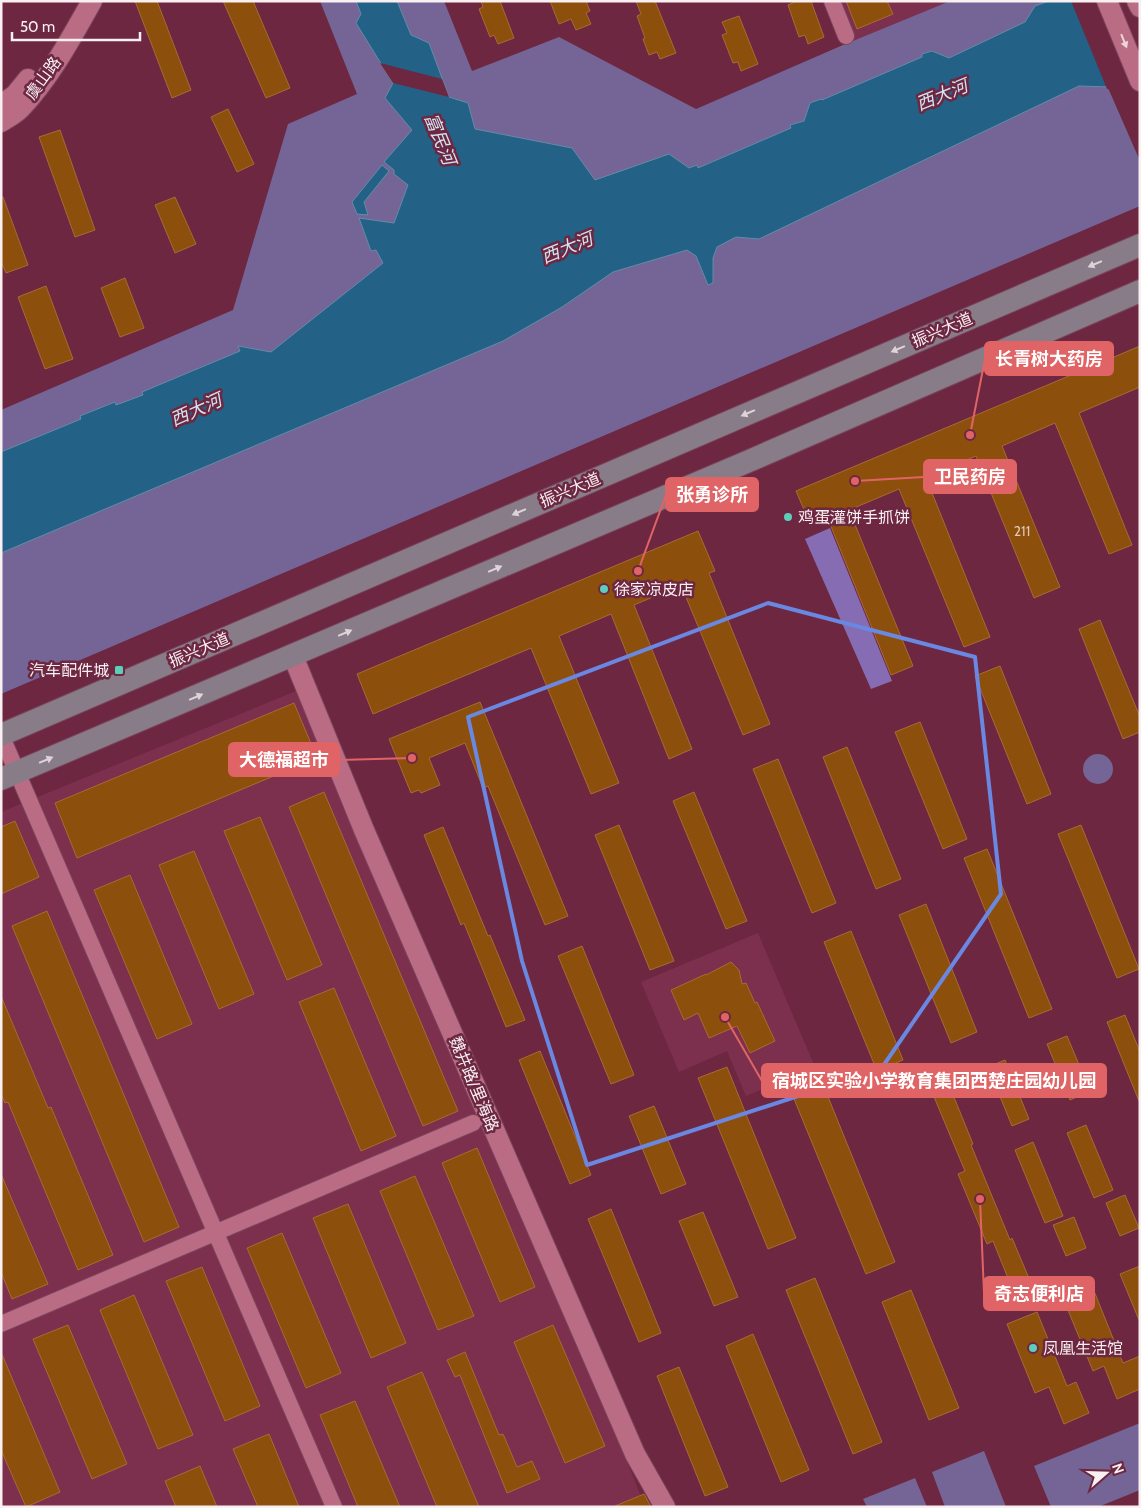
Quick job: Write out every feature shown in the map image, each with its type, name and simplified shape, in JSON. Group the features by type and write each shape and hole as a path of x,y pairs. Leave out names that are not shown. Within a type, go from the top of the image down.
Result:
{"main road":[{"name":"振兴大道","path":"1,735 1140,245"},
{"path":"9,776 293,656 1140,291"}],"street":[{"name":"虞山路","path":"1,105 15,95 37,68 56,40 77,1"},
{"name":"虞山路","path":"1,122 19,110 38,89 92,1"},
{"path":"832,1 846,36"},
{"path":"1107,1 1140,81"},
{"path":"1138,1 1140,7"},
{"name":"魏井路/里海路","path":"293,656 368,839 635,1454 665,1507"},
{"path":"1,735 9,776 215,1233 334,1507"},
{"path":"1,1324 473,1123"}],"highlighted area":[{"path":"768,603 975,657 1001,894 881,1069 587,1165 522,961 468,717"}],"shaded area":[{"path":"320,1 444,1 472,71 559,37 696,109 950,1 1070,1 1140,161 1140,206 1,694 1,410 233,310 288,124 357,94"},
{"path":"825,1 950,1 843,45"},
{"path":"830,528 892,681 871,689 805,539"},
{"path":"296,691 625,1456 645,1507 1,1507 1,812"},
{"path":"1098,754 1109,758 1113,769 1109,780 1098,784 1087,780 1083,769 1087,758"},
{"path":"758,933 815,1067 746,1096 727,1051 679,1072 641,982"},
{"path":"1140,1423 1140,1490 1098,1507 1051,1507 1034,1466"},
{"path":"984,1451 1006,1507 945,1507 932,1472"},
{"path":"915,1478 927,1507 867,1507 863,1499"}],"water":[{"path":"356,1 397,1 411,35 429,43 449,97 468,103 475,129 572,148 595,180 669,154 689,168 697,165 698,168 791,128 790,125 804,121 810,103 822,100 922,57 922,54 932,51 949,58 1025,22 1035,6 1049,1 1140,1 1112,87 1079,86 759,239 736,237 717,247 713,258 713,283 708,285 696,256 687,250 613,272 562,307 503,341 1,553 1,452 81,419 80,416 115,402 116,405 143,395 142,392 240,351 238,346 271,352 383,263 376,250 371,251 359,218 394,223 408,185 394,174 394,170 384,162 412,130 385,98 393,83 356,23 361,14"},
{"path":"382,165 389,171 364,202 368,215 357,214 352,202"}],"pier":[{"path":"1071,1 1140,1 1140,78 1113,89 1107,89"},
{"path":"380,63 442,79 449,97 393,83"}],"building":[{"path":"135,1 157,1 191,90 172,98"},
{"path":"223,1 253,1 290,88 266,98"},
{"path":"481,1 500,1 514,38 498,44 494,35 490,37 479,9 483,7"},
{"path":"550,1 586,1 590,11 586,13 591,24 576,30 571,19 559,24"},
{"path":"636,1 655,1 676,53 660,59 657,52 649,55 637,16 641,14"},
{"path":"797,1 811,1 824,37 808,44 805,35 799,37 788,5"},
{"path":"846,1 887,1 893,14 857,29"},
{"path":"739,16 758,64 741,71 738,62 733,63 722,35 727,33 722,22"},
{"path":"228,109 254,164 237,172 211,117"},
{"path":"60,130 95,230 75,237 39,137"},
{"path":"1,197 3,197 28,265 6,273 1,261"},
{"path":"175,197 196,244 175,253 155,205"},
{"path":"125,278 144,328 120,337 101,288"},
{"path":"46,286 73,359 45,369 18,297"},
{"path":"1140,346 1140,387 1079,413 1132,545 1109,554 1055,423 1002,446 1060,587 1034,598 976,456 926,478 990,637 964,647 899,489 849,510 913,666 891,675 828,519 811,526 796,491"},
{"path":"698,531 715,571 709,573 770,724 743,735 681,585 634,605 692,749 669,759 611,614 559,636 619,783 591,794 531,648 373,714 357,674"},
{"path":"1100,620 1140,717 1140,732 1123,739 1079,629"},
{"path":"1000,666 1051,794 1027,804 975,676"},
{"path":"480,702 568,916 545,925 488,786 483,788 465,743 429,758 440,785 421,793 419,790 411,793 389,739"},
{"path":"294,703 317,758 77,858 55,803"},
{"path":"920,722 967,839 943,849 895,732"},
{"path":"847,747 901,879 876,889 823,757"},
{"path":"778,759 836,903 812,913 753,769"},
{"path":"324,792 458,1111 423,1126 289,807"},
{"path":"694,792 747,921 726,929 673,801"},
{"path":"260,817 322,965 287,980 224,831"},
{"path":"15,821 39,877 1,894 1,827"},
{"path":"619,825 674,961 650,970 595,835"},
{"path":"1081,825 1139,969 1117,978 1058,834"},
{"path":"443,827 525,1020 506,1027 464,923 461,925 424,835"},
{"path":"987,849 1052,1009 1029,1018 964,858"},
{"path":"194,851 254,994 219,1009 159,865"},
{"path":"130,875 192,1024 157,1039 94,890"},
{"path":"926,904 977,1032 951,1043 899,915"},
{"path":"47,911 179,1227 144,1242 12,926"},
{"path":"851,931 903,1060 877,1071 824,942"},
{"path":"582,946 634,1075 611,1084 558,956"},
{"path":"731,962 739,970 742,984 746,983 755,1003 757,1002 775,1041 750,1053 737,1026 709,1038 698,1013 684,1020 671,990"},
{"path":"334,988 396,1136 361,1151 299,1002"},
{"path":"1,996 48,1108 51,1107 113,1255 78,1270 8,1102 5,1103 1,1094"},
{"path":"1125,1015 1140,1052 1139,1101 1107,1022"},
{"path":"1067,1036 1090,1091 1070,1100 1047,1044"},
{"path":"540,1051 591,1175 570,1184 519,1060"},
{"path":"1005,1060 1029,1119 1012,1126 988,1067"},
{"path":"727,1067 796,1238 768,1249 698,1078"},
{"path":"822,1082 895,1262 866,1274 792,1094"},
{"path":"949,1085 973,1144 971,1145 1010,1240 1012,1238 1028,1276 1010,1283 993,1241 987,1244 958,1174 965,1171 932,1092"},
{"path":"654,1106 686,1184 661,1194 629,1116"},
{"path":"1086,1125 1113,1190 1094,1198 1067,1133"},
{"path":"1033,1142 1063,1216 1045,1223 1015,1150"},
{"path":"477,1148 535,1287 500,1302 442,1163"},
{"path":"1,1174 48,1284 12,1299 1,1272"},
{"path":"415,1176 474,1316 438,1330 380,1191"},
{"path":"1125,1195 1139,1228 1120,1236 1106,1203"},
{"path":"348,1204 406,1343 371,1358 313,1218"},
{"path":"611,1209 661,1333 639,1342 588,1219"},
{"path":"703,1212 738,1297 714,1306 679,1221"},
{"path":"1074,1217 1086,1248 1066,1256 1053,1225"},
{"path":"282,1233 341,1373 306,1388 247,1248"},
{"path":"1140,1266 1140,1320 1139,1320 1120,1274"},
{"path":"202,1267 260,1406 225,1421 166,1281"},
{"path":"815,1278 882,1442 853,1454 786,1290"},
{"path":"1092,1286 1123,1363 1140,1356 1140,1389 1117,1399 1104,1366 1093,1371 1063,1298"},
{"path":"911,1290 959,1408 929,1420 882,1302"},
{"path":"134,1295 193,1435 158,1449 100,1310"},
{"path":"1037,1312 1067,1386 1076,1382 1089,1413 1064,1424 1049,1387 1035,1393 1007,1324"},
{"path":"68,1325 127,1464 92,1479 33,1339"},
{"path":"553,1325 605,1446 565,1463 514,1342"},
{"path":"753,1334 809,1470 781,1482 726,1346"},
{"path":"1,1352 60,1492 26,1507 1,1450"},
{"path":"465,1352 499,1435 503,1434 517,1467 532,1461 540,1479 507,1493 460,1375 455,1377 447,1360"},
{"path":"679,1367 728,1487 705,1496 657,1376"},
{"path":"422,1372 479,1507 437,1507 387,1387"},
{"path":"355,1401 400,1507 358,1507 320,1415"},
{"path":"269,1434 299,1507 258,1507 233,1449"},
{"path":"200,1466 217,1507 176,1507 165,1481"},
{"path":"644,1494 651,1507 615,1507 615,1506"}],"place":[{"name":"长青树大药房","path":"970,435"},
{"name":"卫民药房","path":"855,481"},
{"name":"鸡蛋灌饼手抓饼","path":"788,517"},
{"name":"张勇诊所","path":"638,571"},
{"name":"徐家凉皮店","path":"604,589"},
{"name":"汽车配件城","path":"119,670"},
{"name":"大德福超市","path":"412,758"},
{"name":"宿城区实验小学教育集团西楚庄园幼儿园","path":"725,1017"},
{"name":"奇志便利店","path":"980,1199"},
{"name":"凤凰生活馆","path":"1033,1348"}],"water label":[{"name":"西大河","path":"942,95"},
{"name":"富民河","path":"440,139"},
{"name":"西大河","path":"567,248"},
{"name":"西大河","path":"196,410"}]}
